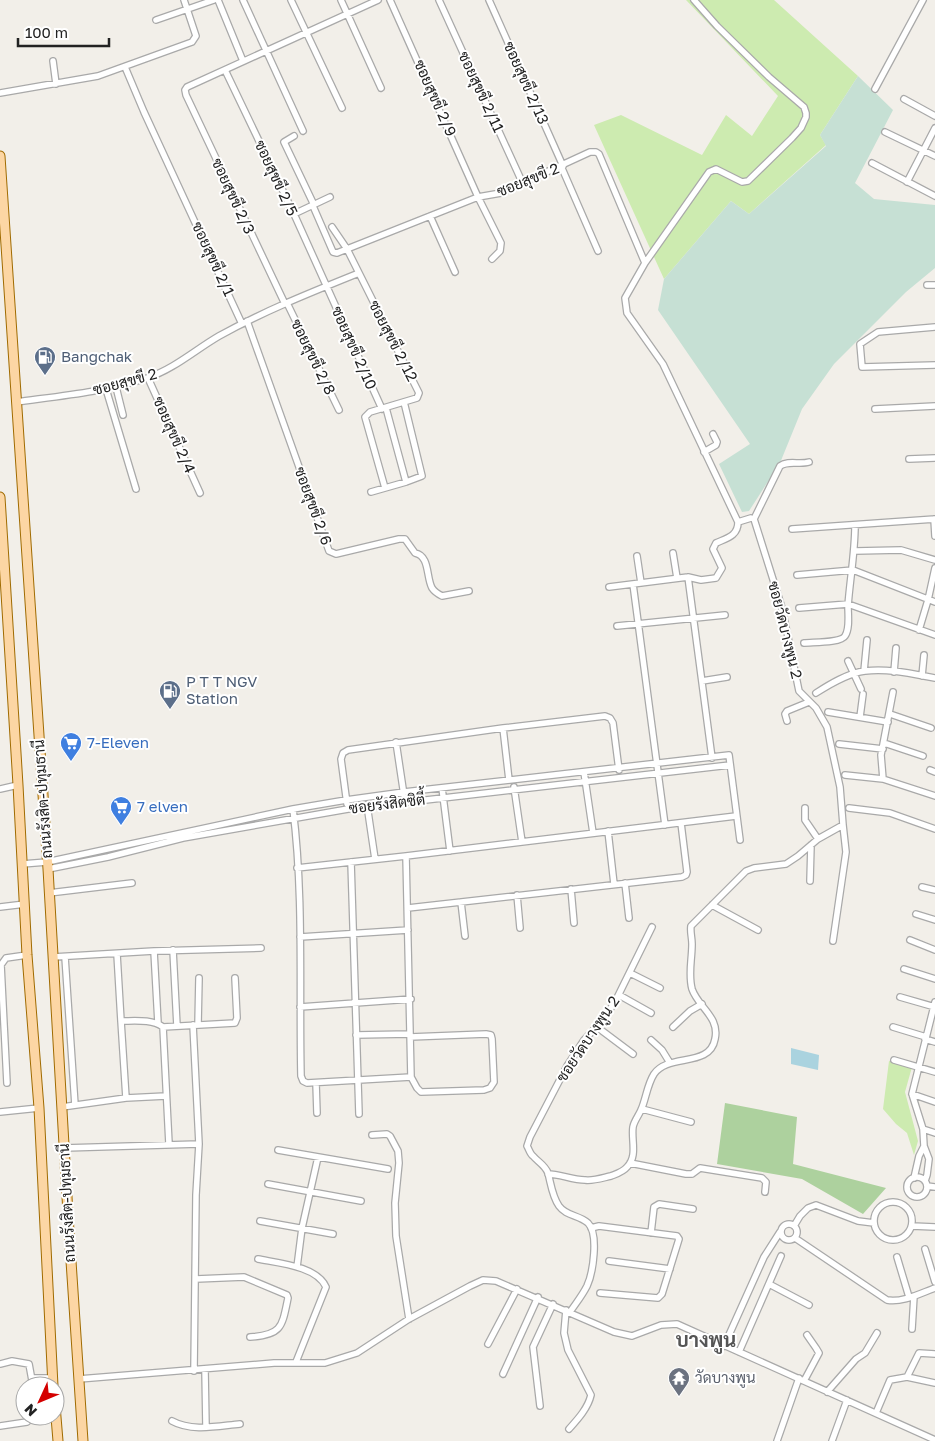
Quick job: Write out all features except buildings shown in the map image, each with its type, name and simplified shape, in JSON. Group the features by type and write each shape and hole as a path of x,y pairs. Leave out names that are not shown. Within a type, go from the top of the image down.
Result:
{"main road":[{"name":"ถนนรังสิต-ปทุมธานี","path":"0,156 48,865 83,1441"},
{"name":"ถนนรังสิต-ปทุมธานี","path":"0,496 3,589 39,1108 53,1376"},
{"path":"57,1426 58,1441"}],"street":[{"path":"0,93 98,76 192,42 196,36 184,0"},
{"path":"156,20 216,0 243,61"},
{"path":"243,0 303,131"},
{"path":"292,0 342,108"},
{"path":"341,0 381,88"},
{"path":"225,70 378,0"},
{"name":"ซอยสุขขี 2/9","path":"390,0 478,197 501,243 500,251 492,259"},
{"name":"ซอยสุขขี 2/11","path":"439,0 523,184"},
{"name":"ซอยสุขขี 2/13","path":"489,0 598,251"},
{"path":"609,586 688,577 700,580 716,578 722,568 713,549 716,543 735,534 738,530 741,522 663,364 627,313 625,298 645,263 709,172 716,169 742,182 748,181 792,138 801,128 806,118 804,107 769,77 717,26 694,0"},
{"path":"875,89 924,0"},
{"path":"53,61 56,84"},
{"name":"ซอยสุขขี 2/1","path":"125,67 141,106 245,323"},
{"name":"ซอยสุขขี 2/3","path":"225,70 187,87 185,90 186,95 286,304"},
{"name":"ซอยสุขขี 2/5","path":"225,70 294,214 326,286"},
{"path":"904,99 935,116"},
{"path":"908,182 935,128"},
{"path":"885,132 935,156"},
{"path":"294,136 284,142 333,252 337,253 348,249"},
{"name":"ซอยสุขขี 2","path":"348,249 478,197 501,193 590,152 596,152 599,154 645,263"},
{"path":"872,163 935,196"},
{"path":"294,214 330,197"},
{"path":"430,216 455,272"},
{"path":"332,227 348,249 359,273"},
{"name":"ซอยสุขขี 2","path":"16,402 106,390 148,378 176,365 219,336 245,323 359,273"},
{"name":"ซอยสุขขี 2/12","path":"359,273 419,393 416,398 404,402"},
{"path":"927,285 935,285"},
{"name":"ซอยสุขขี 2/10","path":"326,286 384,409 406,482"},
{"name":"ซอยสุขขี 2/8","path":"286,304 339,410"},
{"name":"ซอยสุขขี 2/6","path":"245,323 320,529 330,551 336,554 405,539 415,553 424,557 431,587 438,593 442,596 468,591"},
{"path":"935,328 878,332 860,344 862,367 935,365"},
{"name":"ซอยสุขขี 2/4","path":"148,378 200,493"},
{"path":"116,387 123,415"},
{"path":"106,390 136,489"},
{"path":"371,492 385,488 406,482 420,477 422,472 404,402 370,412 365,417 385,488"},
{"path":"875,409 935,406"},
{"path":"705,451 714,447 717,442 713,434"},
{"path":"908,459 935,458"},
{"path":"741,522 752,519 782,464 809,462"},
{"name":"ซอยวัดบางพูน 2","path":"752,519 782,608 799,690 816,708 827,727 840,787 846,852 833,941"},
{"path":"792,529 934,519 935,536"},
{"path":"804,643 845,638 855,551 855,525"},
{"path":"855,551 901,550 935,560"},
{"path":"673,552 677,578"},
{"path":"637,556 641,583"},
{"path":"919,630 932,601 935,568"},
{"path":"797,575 853,570 932,601"},
{"path":"688,577 712,758"},
{"path":"633,584 665,825"},
{"path":"799,608 848,604 935,635"},
{"path":"617,626 725,615"},
{"path":"864,671 867,640"},
{"path":"894,672 896,648"},
{"path":"922,676 924,655"},
{"path":"848,661 862,691 860,717"},
{"path":"816,693 832,682 864,671 894,672 935,678"},
{"path":"702,682 727,678"},
{"path":"883,780 882,755 893,692"},
{"path":"787,721 785,714 787,712 809,702"},
{"path":"828,712 888,722"},
{"path":"890,714 932,728"},
{"path":"348,808 341,759 343,753 348,750 396,742 605,716 613,722 621,778"},
{"path":"503,728 522,842"},
{"path":"396,742 405,802"},
{"path":"839,744 884,746 923,756"},
{"name":"ซอยรังสิตซิตี้","path":"729,755 730,765 348,808 183,838 108,857 48,865 171,835 292,809 346,800 729,755"},
{"path":"730,765 740,840"},
{"path":"584,772 593,833"},
{"path":"844,775 883,780 935,796"},
{"path":"0,789 18,785"},
{"path":"442,788 450,851"},
{"path":"366,798 375,860"},
{"path":"806,808 805,820 816,837"},
{"path":"849,808 890,813 935,829"},
{"path":"292,809 300,937 301,1076 303,1081 316,1083 411,1077"},
{"path":"297,868 736,816"},
{"path":"408,908 686,876 681,823"},
{"path":"548,1174 596,1180 617,1174 627,1168 634,1148 633,1127 642,1109 653,1076 659,1068 669,1061 701,1057 712,1048 716,1038 712,1017 695,996 689,972 692,942 691,926 746,871 754,868 786,864 811,845 816,837 843,824"},
{"path":"608,832 614,884"},
{"path":"810,881 811,845"},
{"path":"356,1035 410,1036 486,1034 491,1035 494,1082 490,1088 484,1090 422,1092 417,1088 411,1077 410,1036 411,999 406,856"},
{"path":"351,862 359,1114"},
{"path":"22,864 48,865"},
{"path":"49,893 132,883"},
{"path":"625,883 629,918"},
{"path":"922,886 935,890"},
{"path":"571,889 574,923"},
{"path":"517,895 520,928"},
{"path":"461,902 465,936"},
{"path":"0,907 25,904"},
{"path":"712,905 758,930"},
{"path":"916,914 935,920"},
{"name":"ซอยวัดบางพูน 2","path":"591,1228 580,1217 564,1213 557,1204 548,1174 542,1164 532,1156 527,1146 567,1066 584,1040 597,1026 619,995 652,926"},
{"path":"300,937 408,930"},
{"path":"910,940 935,950"},
{"path":"53,957 173,950 261,948"},
{"path":"173,950 178,1026"},
{"path":"154,951 169,1144"},
{"path":"117,954 126,1098"},
{"path":"7,1083 1,965 6,958 27,955"},
{"path":"65,957 75,1105"},
{"path":"904,969 935,979"},
{"path":"630,973 660,988"},
{"path":"194,1371 196,1195 199,1144 195,1025 199,978"},
{"path":"121,1021 152,1022 160,1025 178,1026 235,1023 237,1022 235,978"},
{"path":"619,995 651,1013"},
{"path":"900,997 934,1005 912,1094 923,1129 924,1146 929,1159 926,1192 921,1197 911,1195"},
{"path":"300,1006 411,999"},
{"path":"673,1027 700,1004"},
{"path":"597,1026 633,1054"},
{"path":"893,1027 935,1042"},
{"path":"652,1040 669,1061"},
{"path":"894,1060 935,1072"},
{"path":"316,1083 318,1113"},
{"path":"912,1094 935,1102"},
{"path":"62,1107 126,1098 166,1096"},
{"path":"0,1112 39,1108"},
{"path":"642,1109 691,1122"},
{"path":"923,1129 935,1133"},
{"path":"372,1135 387,1134 398,1151 399,1162 395,1203 396,1236 409,1319"},
{"path":"64,1148 199,1144"},
{"path":"911,1195 908,1186 909,1182 914,1178 919,1156 924,1146"},
{"path":"278,1150 388,1169"},
{"path":"297,1267 302,1228 318,1157"},
{"path":"630,1163 686,1174 692,1174 700,1168 762,1178 766,1182 765,1192"},
{"path":"914,1178 921,1178 926,1184 935,1187"},
{"path":"268,1184 360,1201"},
{"path":"904,1206 911,1195"},
{"path":"894,1202 904,1206 912,1217 912,1226 908,1233 902,1238 891,1240 884,1238 878,1233 874,1223 876,1212 884,1204 894,1202"},
{"path":"651,1233 654,1207 659,1204 693,1209"},
{"path":"794,1226 808,1208 816,1205 858,1221 874,1223"},
{"path":"260,1221 333,1234"},
{"path":"724,1346 764,1257 780,1229 785,1224 791,1224 797,1232 795,1238"},
{"path":"570,1430 590,1401 591,1395 568,1350 564,1333 568,1311 581,1298 588,1284 595,1248 591,1228 600,1226 677,1236 679,1239 670,1269 662,1294 658,1298 600,1293"},
{"path":"912,1226 935,1227"},
{"path":"780,1232 781,1236 786,1240 795,1238"},
{"path":"795,1238 886,1300 893,1301 935,1288"},
{"path":"925,1249 935,1282"},
{"path":"739,1352 781,1256"},
{"path":"897,1257 912,1296 912,1329"},
{"path":"258,1259 297,1267 321,1278 326,1287 296,1362"},
{"path":"609,1261 670,1269"},
{"path":"196,1279 244,1277 286,1295 288,1298 283,1323 280,1327 268,1336 250,1337"},
{"path":"79,1379 296,1362 324,1363 357,1353 409,1319 483,1280 496,1281 538,1297 614,1332 632,1336 661,1325 677,1324 935,1440"},
{"path":"769,1284 809,1305"},
{"path":"488,1344 517,1289"},
{"path":"503,1374 538,1297"},
{"path":"540,1406 533,1347 553,1304"},
{"path":"826,1392 865,1353 877,1333"},
{"path":"777,1441 802,1379 818,1353 807,1335"},
{"path":"907,1376 919,1353 935,1354"},
{"path":"0,1364 12,1362 29,1364 32,1376"},
{"path":"205,1370 206,1427"},
{"path":"876,1413 890,1380 907,1376 935,1383"},
{"path":"832,1441 847,1400"},
{"path":"172,1421 179,1425 197,1428 240,1424"},
{"path":"0,1426 15,1424"}],"green space":[{"path":"686,0 774,0 858,76 820,135 826,145 749,214 731,201 664,279 594,125 621,115 702,155 726,115 752,136 778,96"},
{"path":"858,76 893,110 855,183 874,199 935,205 935,268 906,292 834,364 802,409 780,463 749,511 742,512 719,464 750,444 658,310 664,279 731,201 749,214 826,146 820,135"},
{"path":"889,1061 912,1067 905,1092 918,1141 914,1155 907,1133 883,1109"},
{"path":"725,1103 797,1117 793,1164 886,1188 863,1214 802,1179 717,1164"}],"water":[{"path":"791,1048 819,1055 818,1070 791,1064"}],"place":[{"name":"Bangchak","path":"45,376"},
{"name":"P T T NGV Station","path":"170,710"},
{"name":"7-Eleven","path":"71,762"},
{"name":"7 elven","path":"121,826"},
{"name":"วัดบางพูน","path":"679,1397"}],"district":[{"name":"บางพูน","path":"706,1340"}]}
